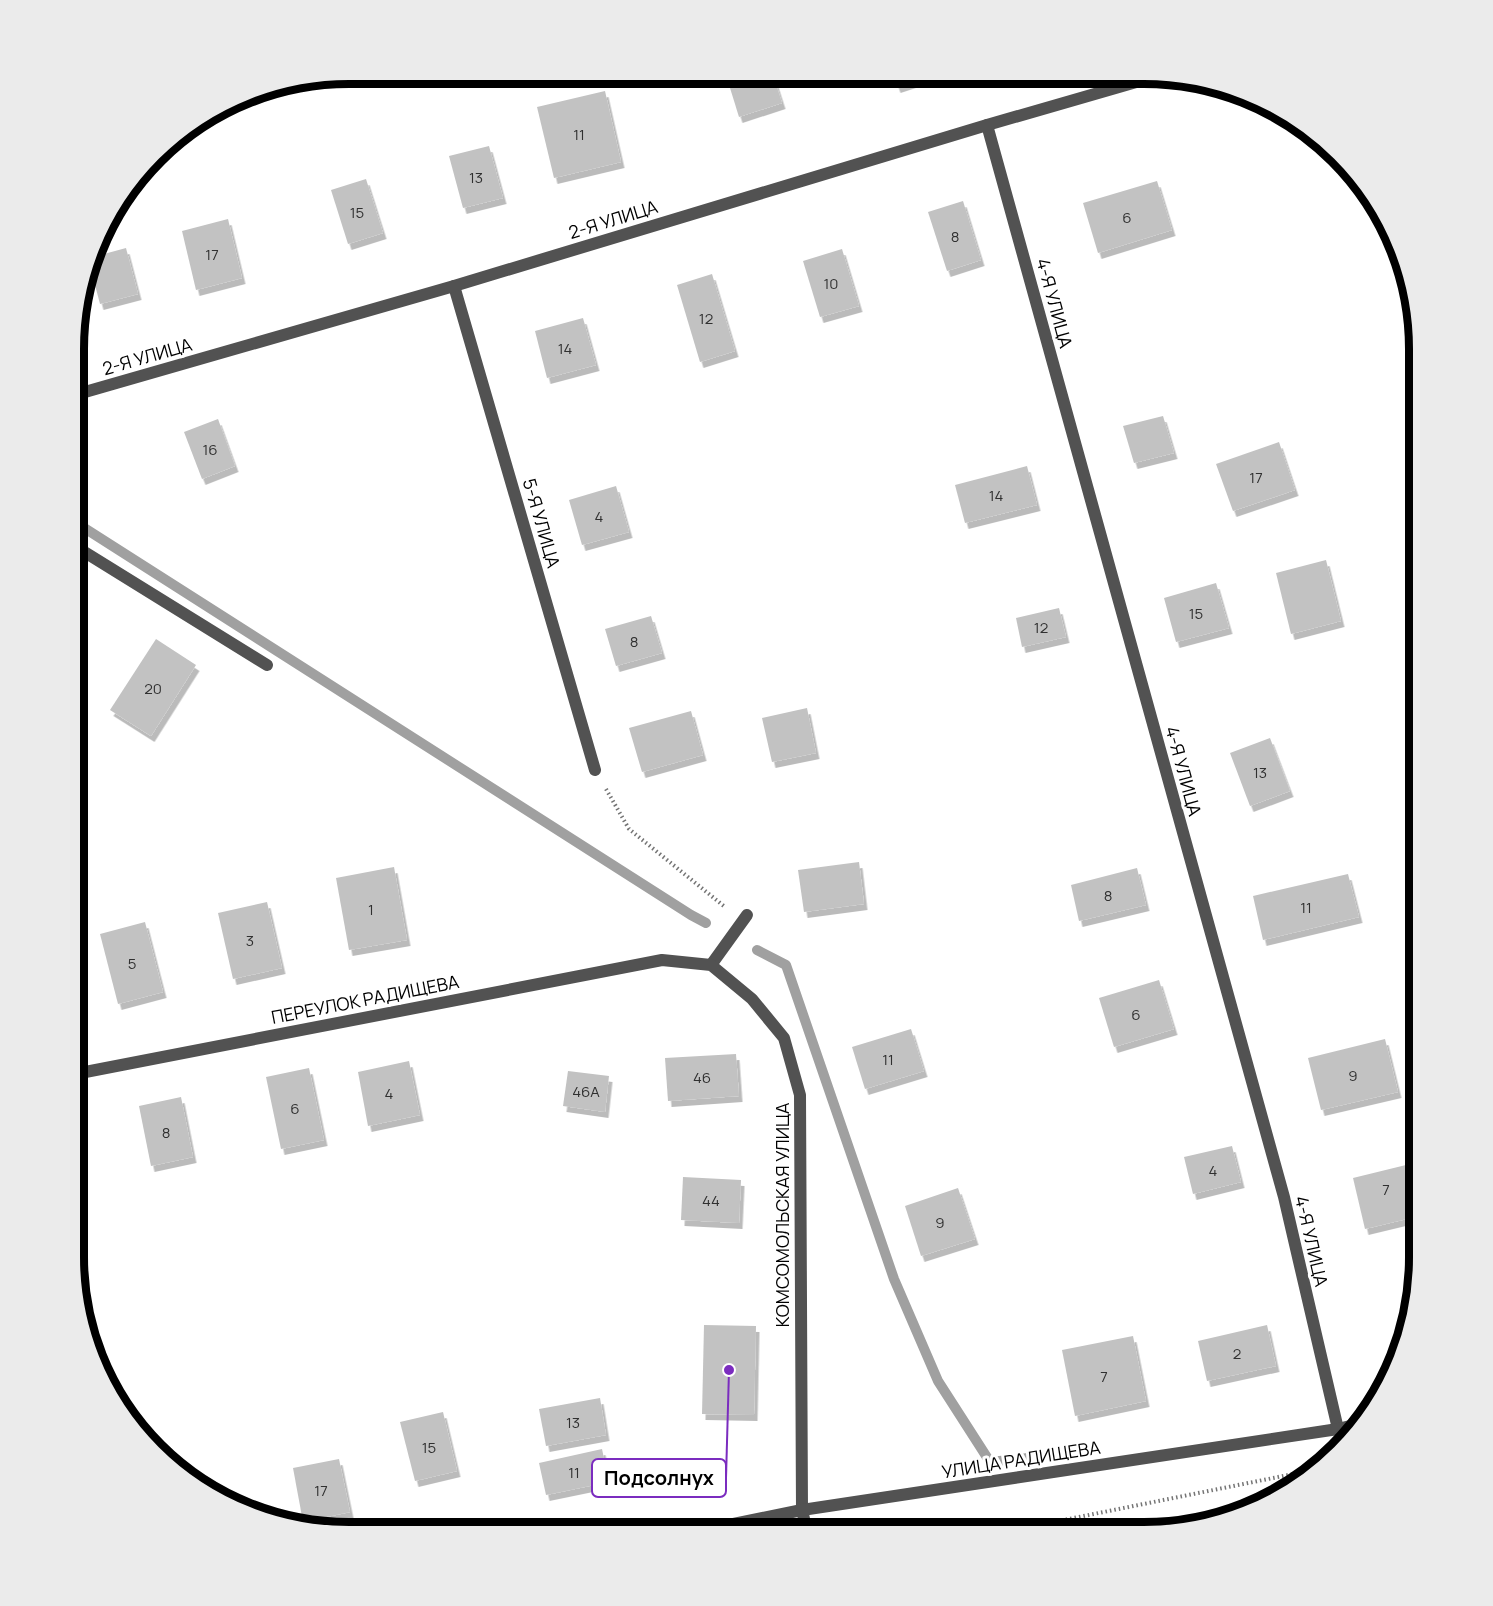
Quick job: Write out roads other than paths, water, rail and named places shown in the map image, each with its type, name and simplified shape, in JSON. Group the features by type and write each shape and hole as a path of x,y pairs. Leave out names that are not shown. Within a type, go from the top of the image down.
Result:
{"street":[{"name":"2-Я УЛИЦА","path":"84,392 454,286 1129,84"},
{"name":"4-Я УЛИЦА","path":"987,125 1284,1197 1338,1429"},
{"name":"5-Я УЛИЦА","path":"454,286 595,770"},
{"path":"84,552 267,665"},
{"path":"711,965 744,918"},
{"name":"ПЕРЕУЛОК РАДИЩЕВА","path":"84,1072 662,960 711,965"},
{"name":"КОМСОМОЛЬСКАЯ УЛИЦА","path":"711,965 752,999 784,1038 800,1095 802,1510 805,1522"},
{"name":"УЛИЦА РАДИЩЕВА","path":"743,1522 802,1510 1347,1427"}],"waterway":[{"path":"84,528 706,923"},
{"path":"757,950 786,965 894,1279 938,1381 990,1462 1047,1456"}],"place":[{"name":"Подсолнух","path":"729,1370"}]}
